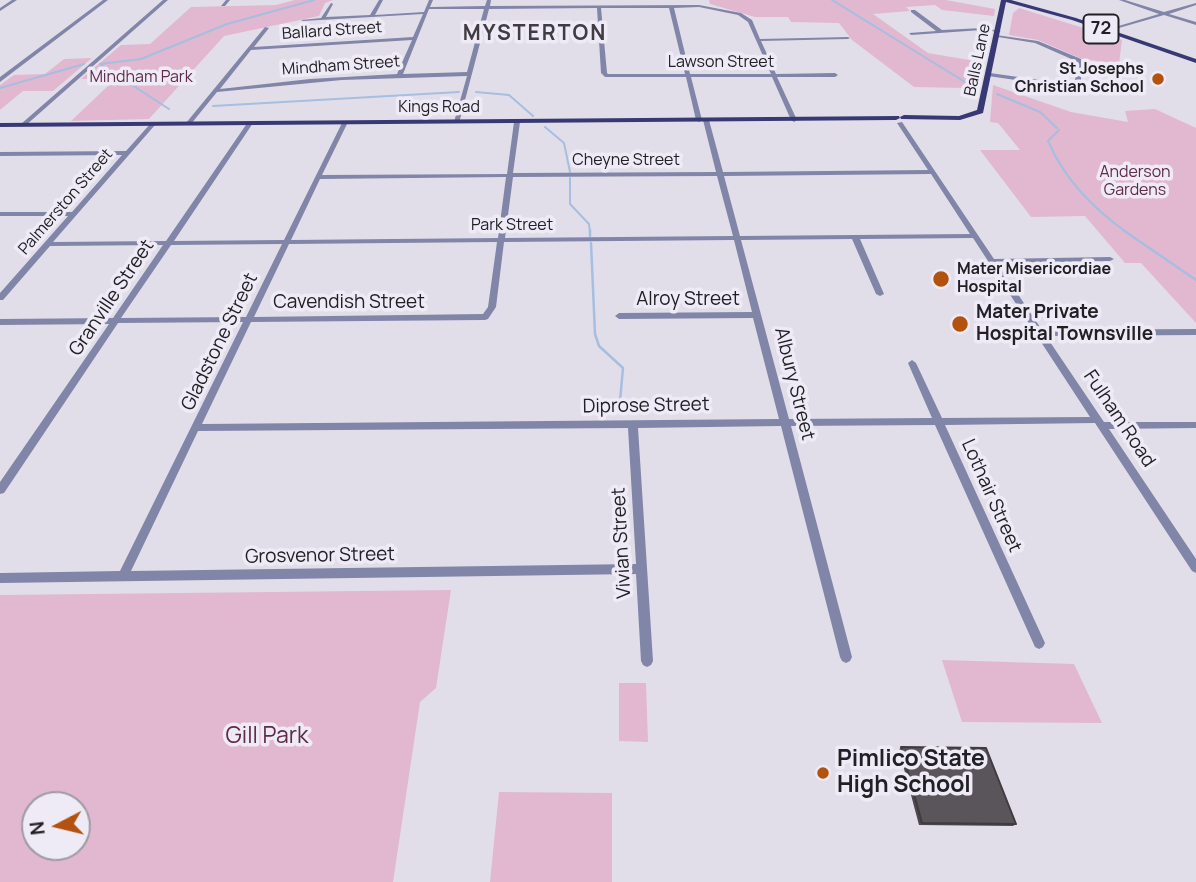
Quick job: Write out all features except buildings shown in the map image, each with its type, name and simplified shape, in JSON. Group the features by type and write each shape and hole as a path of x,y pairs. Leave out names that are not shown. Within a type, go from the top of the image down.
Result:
{"main road":[{"name":"72","path":"1020,0 1196,60"},
{"name":"72","path":"1004,3 1050,12 1110,30"},
{"name":"Balls Lane","path":"900,120 967,117 982,109 1004,3"},
{"name":"Balls Lane","path":"911,124 934,119"},
{"name":"Kings Road","path":"0,125 900,120"},
{"path":"900,120 912,120 911,124"}],"street":[{"path":"0,10 15,0"},
{"path":"0,80 106,0"},
{"path":"23,125 166,0"},
{"path":"223,5 228,0"},
{"path":"372,16 381,0"},
{"path":"400,74 431,0"},
{"path":"1121,0 1196,24"},
{"path":"457,122 488,3"},
{"path":"303,20 372,16 488,3 708,6 744,16 750,22 794,120"},
{"path":"323,19 331,4"},
{"path":"1110,30 1196,4"},
{"name":"Lawson Street","path":"599,6 604,73 607,76 835,75"},
{"name":"Albury Street","path":"671,6 688,76 738,239 846,657"},
{"path":"914,11 941,32"},
{"path":"189,123 267,28"},
{"path":"911,34 998,34 1036,42 1079,60 1078,88 990,75"},
{"name":"Ballard Street","path":"249,49 416,38"},
{"path":"758,40 848,38"},
{"name":"Mindham Street","path":"215,91 291,81 400,74 470,74"},
{"name":"Fulham Road","path":"900,120 1196,568"},
{"name":"Gladstone Street","path":"123,576 345,122"},
{"path":"501,240 517,122"},
{"name":"Granville Street","path":"0,490 250,123"},
{"name":"Palmerston Street","path":"0,298 4,289 153,124"},
{"name":"Fulham Road","path":"911,124 919,150"},
{"path":"0,155 127,153"},
{"name":"Cheyne Street","path":"318,177 934,172"},
{"path":"0,214 74,214"},
{"name":"Park Street","path":"47,244 976,236"},
{"path":"855,237 880,294"},
{"name":"Cavendish Street","path":"0,322 488,316 492,307 501,240"},
{"path":"992,261 1110,259"},
{"name":"Alroy Street","path":"619,316 758,315"},
{"path":"1040,333 1196,332"},
{"name":"Lothair Street","path":"912,363 1039,643"},
{"name":"Diprose Street","path":"195,428 938,421 1196,425"},
{"name":"Vivian Street","path":"633,424 647,661"},
{"name":"Grosvenor Street","path":"0,578 641,569"}],"green space":[{"name":"Mindham Park","path":"295,0 333,0 325,3 319,16 224,36 149,119 71,121 110,84 108,79 81,79 121,45 150,44 191,7 276,5"},
{"path":"709,0 946,0 995,9 994,16 942,10 935,5 906,7 910,11 873,14 928,53 981,62 966,88 914,87 852,40 839,23 791,22 788,17 755,17 710,4"},
{"path":"1019,8 1122,40 1119,64 1082,59 1038,40 1009,35 1013,13"},
{"path":"92,58 53,91 23,91 0,110 0,85 14,75 45,74 64,59"},
{"name":"Anderson Gardens","path":"993,85 1071,112 1128,122 1125,111 1155,109 1196,128 1196,323 1141,263 1125,263 1085,216 1031,217 980,150 1020,150 998,123 990,122"},
{"name":"Gill Park","path":"451,590 436,688 420,702 393,882 0,882 0,595"},
{"path":"942,660 1074,664 1102,723 962,722"},
{"path":"619,683 646,683 648,742 619,741"},
{"path":"499,792 612,793 612,882 490,882"}],"waterway":[{"path":"100,64 141,59 227,24 314,0"},
{"path":"832,0 978,90"},
{"path":"0,88 84,64"},
{"path":"101,65 169,109"},
{"path":"213,106 459,92"},
{"path":"476,92 509,95 533,116"},
{"path":"997,94 1040,112 1057,128"},
{"path":"545,127 564,143 570,172"},
{"path":"1059,130 1048,141 1063,168 1091,203 1126,232"},
{"path":"570,178 570,204 589,224 590,232"},
{"path":"1123,230 1196,280"},
{"path":"591,243 595,334 599,346 623,368 619,412"}],"place":[{"name":"St Josephs Christian School","path":"1158,79"},
{"name":"Mater Misericordiae Hospital","path":"941,279"},
{"name":"Mater Private Hospital Townsville","path":"960,324"},
{"name":"Pimlico State High School","path":"823,773"}],"district":[{"name":"MYSTERTON","path":"535,34"}]}
